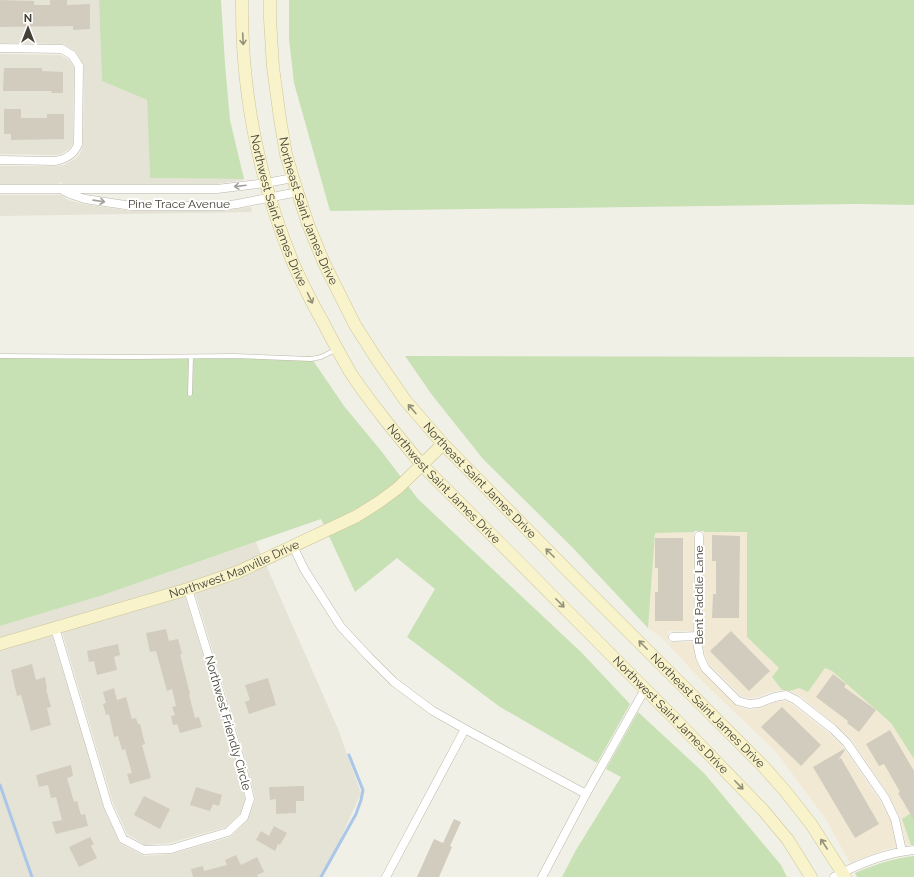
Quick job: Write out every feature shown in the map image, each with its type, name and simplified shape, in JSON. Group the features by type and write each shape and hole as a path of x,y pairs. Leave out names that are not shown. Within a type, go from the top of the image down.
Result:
{"main road":[{"name":"Northwest Saint James Drive","path":"242,0 245,67 251,118 270,198 294,265 311,301 350,371 384,419 422,465 763,810 788,840 811,877"},
{"name":"Northeast Saint James Drive","path":"270,0 273,67 286,154 293,178 308,224 324,263 355,325 376,358 405,400 443,444 763,766 811,824 840,875"},
{"name":"Northwest Manville Drive","path":"0,644 188,589 238,572 357,516 398,488 443,444"}],"street":[{"path":"0,48 62,49 72,55 79,66 78,144 76,150 62,160 55,161 0,160"},
{"name":"Pine Trace Avenue","path":"0,189 217,189 293,178"},
{"name":"Pine Trace Avenue","path":"62,190 85,199 132,206 222,206 298,192"},
{"name":"Bent Paddle Lane","path":"699,536 698,647 700,657 705,668 738,701 748,704 759,703 774,697 786,695 796,700 833,729 847,743 885,798 895,819 902,851"},
{"path":"293,546 304,569 341,627 394,682 433,711 586,794"},
{"name":"Northwest Friendly Circle","path":"55,628 108,806 123,839 144,850 171,849 228,832 244,817 250,799 242,766 188,589"},
{"path":"673,637 698,636"},
{"path":"542,877 586,794 645,689"},
{"path":"386,877 465,729"},
{"path":"840,875 885,856 902,851 914,850"}],"lane":[{"path":"0,356 234,356 311,359 322,357 338,349"},
{"path":"190,394 191,357"}],"shaded area":[{"path":"0,0 99,0 102,81 147,100 150,178 244,180 216,184 63,184 60,182 59,184 0,184 0,166 64,165 75,159 80,154 83,144 84,66 76,52 64,44 0,43"},
{"path":"0,54 60,55 69,60 74,68 73,143 69,149 61,154 55,155 0,154"},
{"path":"0,195 61,195 68,200 84,204 131,211 222,211 251,207 252,212 0,216"},
{"path":"655,532 694,532 693,631 668,631 668,642 693,642 695,658 702,672 737,706 749,710 760,708 776,702 785,701 793,705 830,734 843,747 880,801 891,821 896,847 850,863 825,818 776,752 703,682 662,638 648,628"},
{"path":"704,532 747,532 747,637 779,668 772,677 782,690 773,691 758,697 749,698 741,696 709,664 703,646"},
{"path":"256,542 261,555 236,567 187,583 0,638 0,626 100,596"},
{"path":"266,565 338,729 361,793 322,877 0,877 0,650 52,635 104,807 121,844 144,856 172,854 230,837 247,821 255,798 247,764 195,593"},
{"path":"185,596 238,768 245,799 240,814 226,827 170,843 145,845 127,834 113,803 62,632"},
{"path":"825,668 832,671 891,723 914,759 914,811 902,819 911,845 906,845 900,817 889,795 851,739 799,695 790,691 799,688 808,692"}],"green space":[{"path":"99,0 221,0 230,120 244,179 150,178 147,100 102,81"},
{"path":"289,0 914,0 914,205 856,204 330,211 294,83 289,39"},
{"path":"0,356 310,356 344,406 401,477 384,492 365,504 324,525 321,519 100,596 0,626"},
{"path":"405,356 914,357 914,759 891,723 832,671 825,668 808,692 799,688 790,691 782,690 772,677 779,668 747,637 747,532 694,531 655,533 648,628 572,547 483,459 432,395"},
{"path":"408,486 418,499 582,653 630,704 597,763 500,707 407,637 435,589 397,558 355,592 329,536"},
{"path":"638,712 704,773 781,865 787,877 562,877 576,850 621,777 606,769"},
{"path":"914,811 914,845 911,845 902,819"},
{"path":"914,856 914,877 857,877 855,873 884,862"}],"building":[{"path":"0,0 34,1 34,5 50,5 50,0 67,0 67,5 90,4 90,29 73,30 73,26 0,27"},
{"path":"4,68 42,68 42,71 63,72 63,93 51,93 52,91 3,91"},
{"path":"4,109 21,109 21,118 47,118 47,114 64,114 64,139 11,140 11,134 4,134"},
{"path":"712,535 740,536 739,618 712,618 713,594 716,594 716,561 712,561"},
{"path":"655,538 683,538 683,621 655,621 655,592 658,592 658,568 655,568"},
{"path":"166,629 169,641 178,639 182,654 180,654 195,718 199,717 202,727 180,733 177,724 173,725 171,716 175,715 172,707 176,706 172,689 167,691 156,651 150,652 146,633"},
{"path":"731,631 770,671 749,691 710,651"},
{"path":"118,644 120,655 114,657 117,670 97,675 94,661 89,662 87,651"},
{"path":"32,664 36,680 45,677 46,689 51,707 47,708 51,725 31,731 21,695 17,696 11,670"},
{"path":"833,674 846,684 844,687 876,710 859,732 847,723 848,721 816,697"},
{"path":"268,678 276,705 249,714 245,702 250,700 245,685"},
{"path":"114,688 117,700 126,697 132,719 136,718 138,724 140,724 145,744 142,745 151,778 130,784 127,774 132,773 125,749 122,750 118,736 114,737 109,714 106,715 103,704 106,703 103,692"},
{"path":"782,707 821,745 801,766 761,727"},
{"path":"890,730 914,771 914,820 898,793 900,792 884,764 879,766 866,744"},
{"path":"844,749 845,750 838,760 841,758 879,824 855,838 813,767"},
{"path":"71,765 73,776 67,778 74,802 77,801 81,815 85,814 88,826 56,834 52,822 62,820 56,797 51,798 48,785 39,787 36,775"},
{"path":"304,786 304,801 296,801 296,813 276,814 276,799 270,800 269,787"},
{"path":"196,787 222,795 219,806 213,804 210,811 190,805"},
{"path":"144,796 170,809 160,829 134,815"},
{"path":"454,819 461,822 450,846 452,847 439,877 417,877 434,839 443,843"},
{"path":"274,826 287,833 280,845 278,844 275,851 256,840 261,831 269,836"},
{"path":"90,837 94,844 91,846 97,858 79,867 69,847"},
{"path":"236,855 241,865 257,857 264,872 257,875 258,877 193,877 191,869 203,866 204,871 227,865 225,860"}],"waterway":[{"path":"321,877 356,814 361,800 363,790 349,755"},
{"path":"0,785 32,877"}]}
